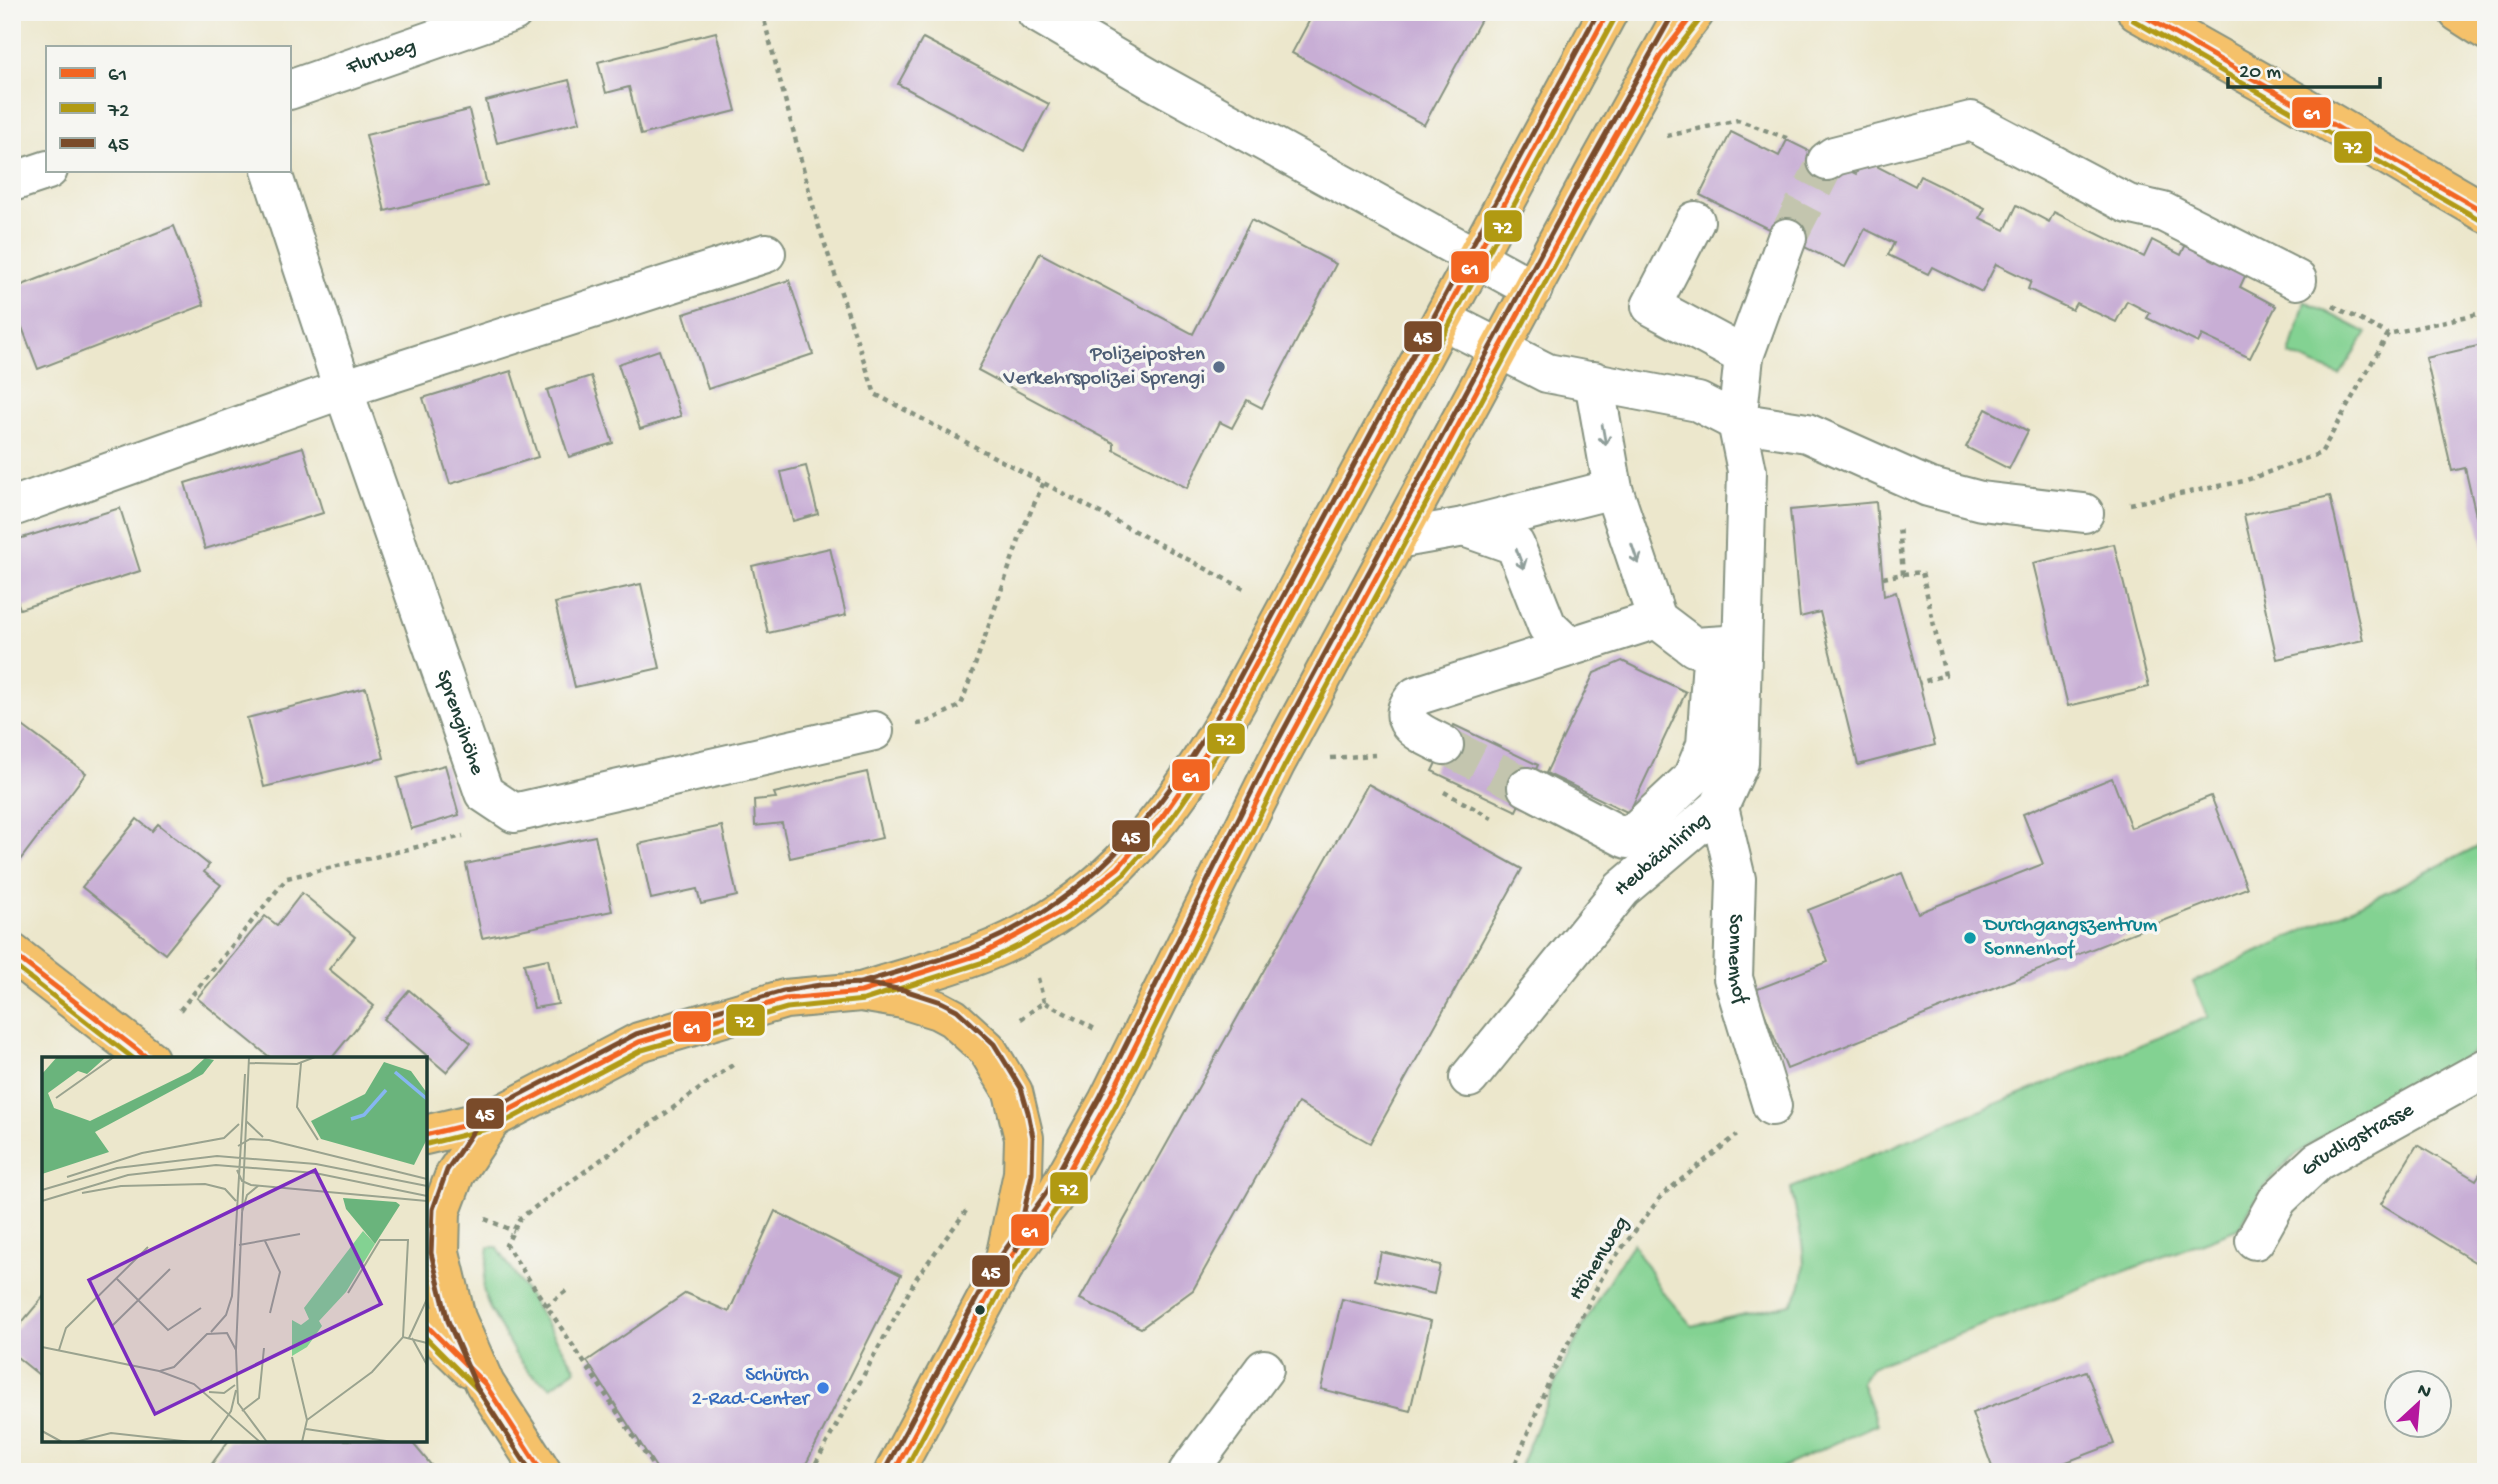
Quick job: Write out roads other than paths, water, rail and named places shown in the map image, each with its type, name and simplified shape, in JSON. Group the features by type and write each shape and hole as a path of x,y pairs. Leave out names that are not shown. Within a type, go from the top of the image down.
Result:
{"main road":[{"path":"427,1135 492,1119 639,1042 785,999 861,992 984,953 1062,911 1093,888 1138,847 1214,742 1608,12"},
{"path":"894,1472 1003,1268 1054,1197 1108,1101 1276,763 1684,12"},
{"path":"1660,57 1696,12"},
{"path":"2137,12 2310,109 2486,213"},
{"path":"2458,12 2486,30"},
{"path":"12,953 146,1057"},
{"path":"861,992 903,999 938,1010 953,1018 987,1049 1013,1092 1024,1138 1023,1172 1003,1268"},
{"path":"492,1119 455,1174 441,1211 440,1252 456,1318 485,1384 542,1472"},
{"path":"427,1326 485,1384"}],"street":[{"name":"Flurweg","path":"290,89 513,12"},
{"path":"1036,12 1154,82 1533,289"},
{"path":"1814,152 1834,156 1971,121 2128,204 2163,212 2297,280"},
{"path":"12,181 46,171"},
{"name":"Sprengihöhe","path":"272,172 343,389 484,793 514,813 874,732"},
{"path":"1695,221 1651,306 1744,356"},
{"name":"Heubächliring","path":"1469,1078 1622,889 1719,807 1740,763 1728,645 1747,471 1737,422 1744,356 1787,238"},
{"path":"12,507 343,389 766,253"},
{"path":"1443,320 1547,373 1698,402 1737,422 1807,433 1928,487 1980,500 2084,513"},
{"path":"1527,787 1627,839 1692,778 1706,745 1728,645 1694,647 1657,619 1614,489 1594,381"},
{"path":"1396,539 1464,527 1614,489"},
{"path":"1464,527 1515,545 1547,626 1569,647"},
{"path":"1444,745 1411,727 1406,716 1408,704 1416,696 1657,619"},
{"name":"Sonnenhof","path":"1719,807 1736,879 1733,978 1772,1106"},
{"name":"Grudligstrasse","path":"2255,1240 2278,1199 2318,1161 2486,1068"},
{"path":"1188,1472 1264,1369"}],"tunnel":[{"path":"1787,238 1827,161"},
{"path":"1444,745 1527,787"}],"place":[{"name":"Polizeiposten Verkehrspolizei Sprengi","path":"1219,367"},
{"name":"Durchgangszentrum Sonnenhof","path":"1970,938"},
{"name":"Schürch 2-Rad-Center","path":"823,1388"}]}
